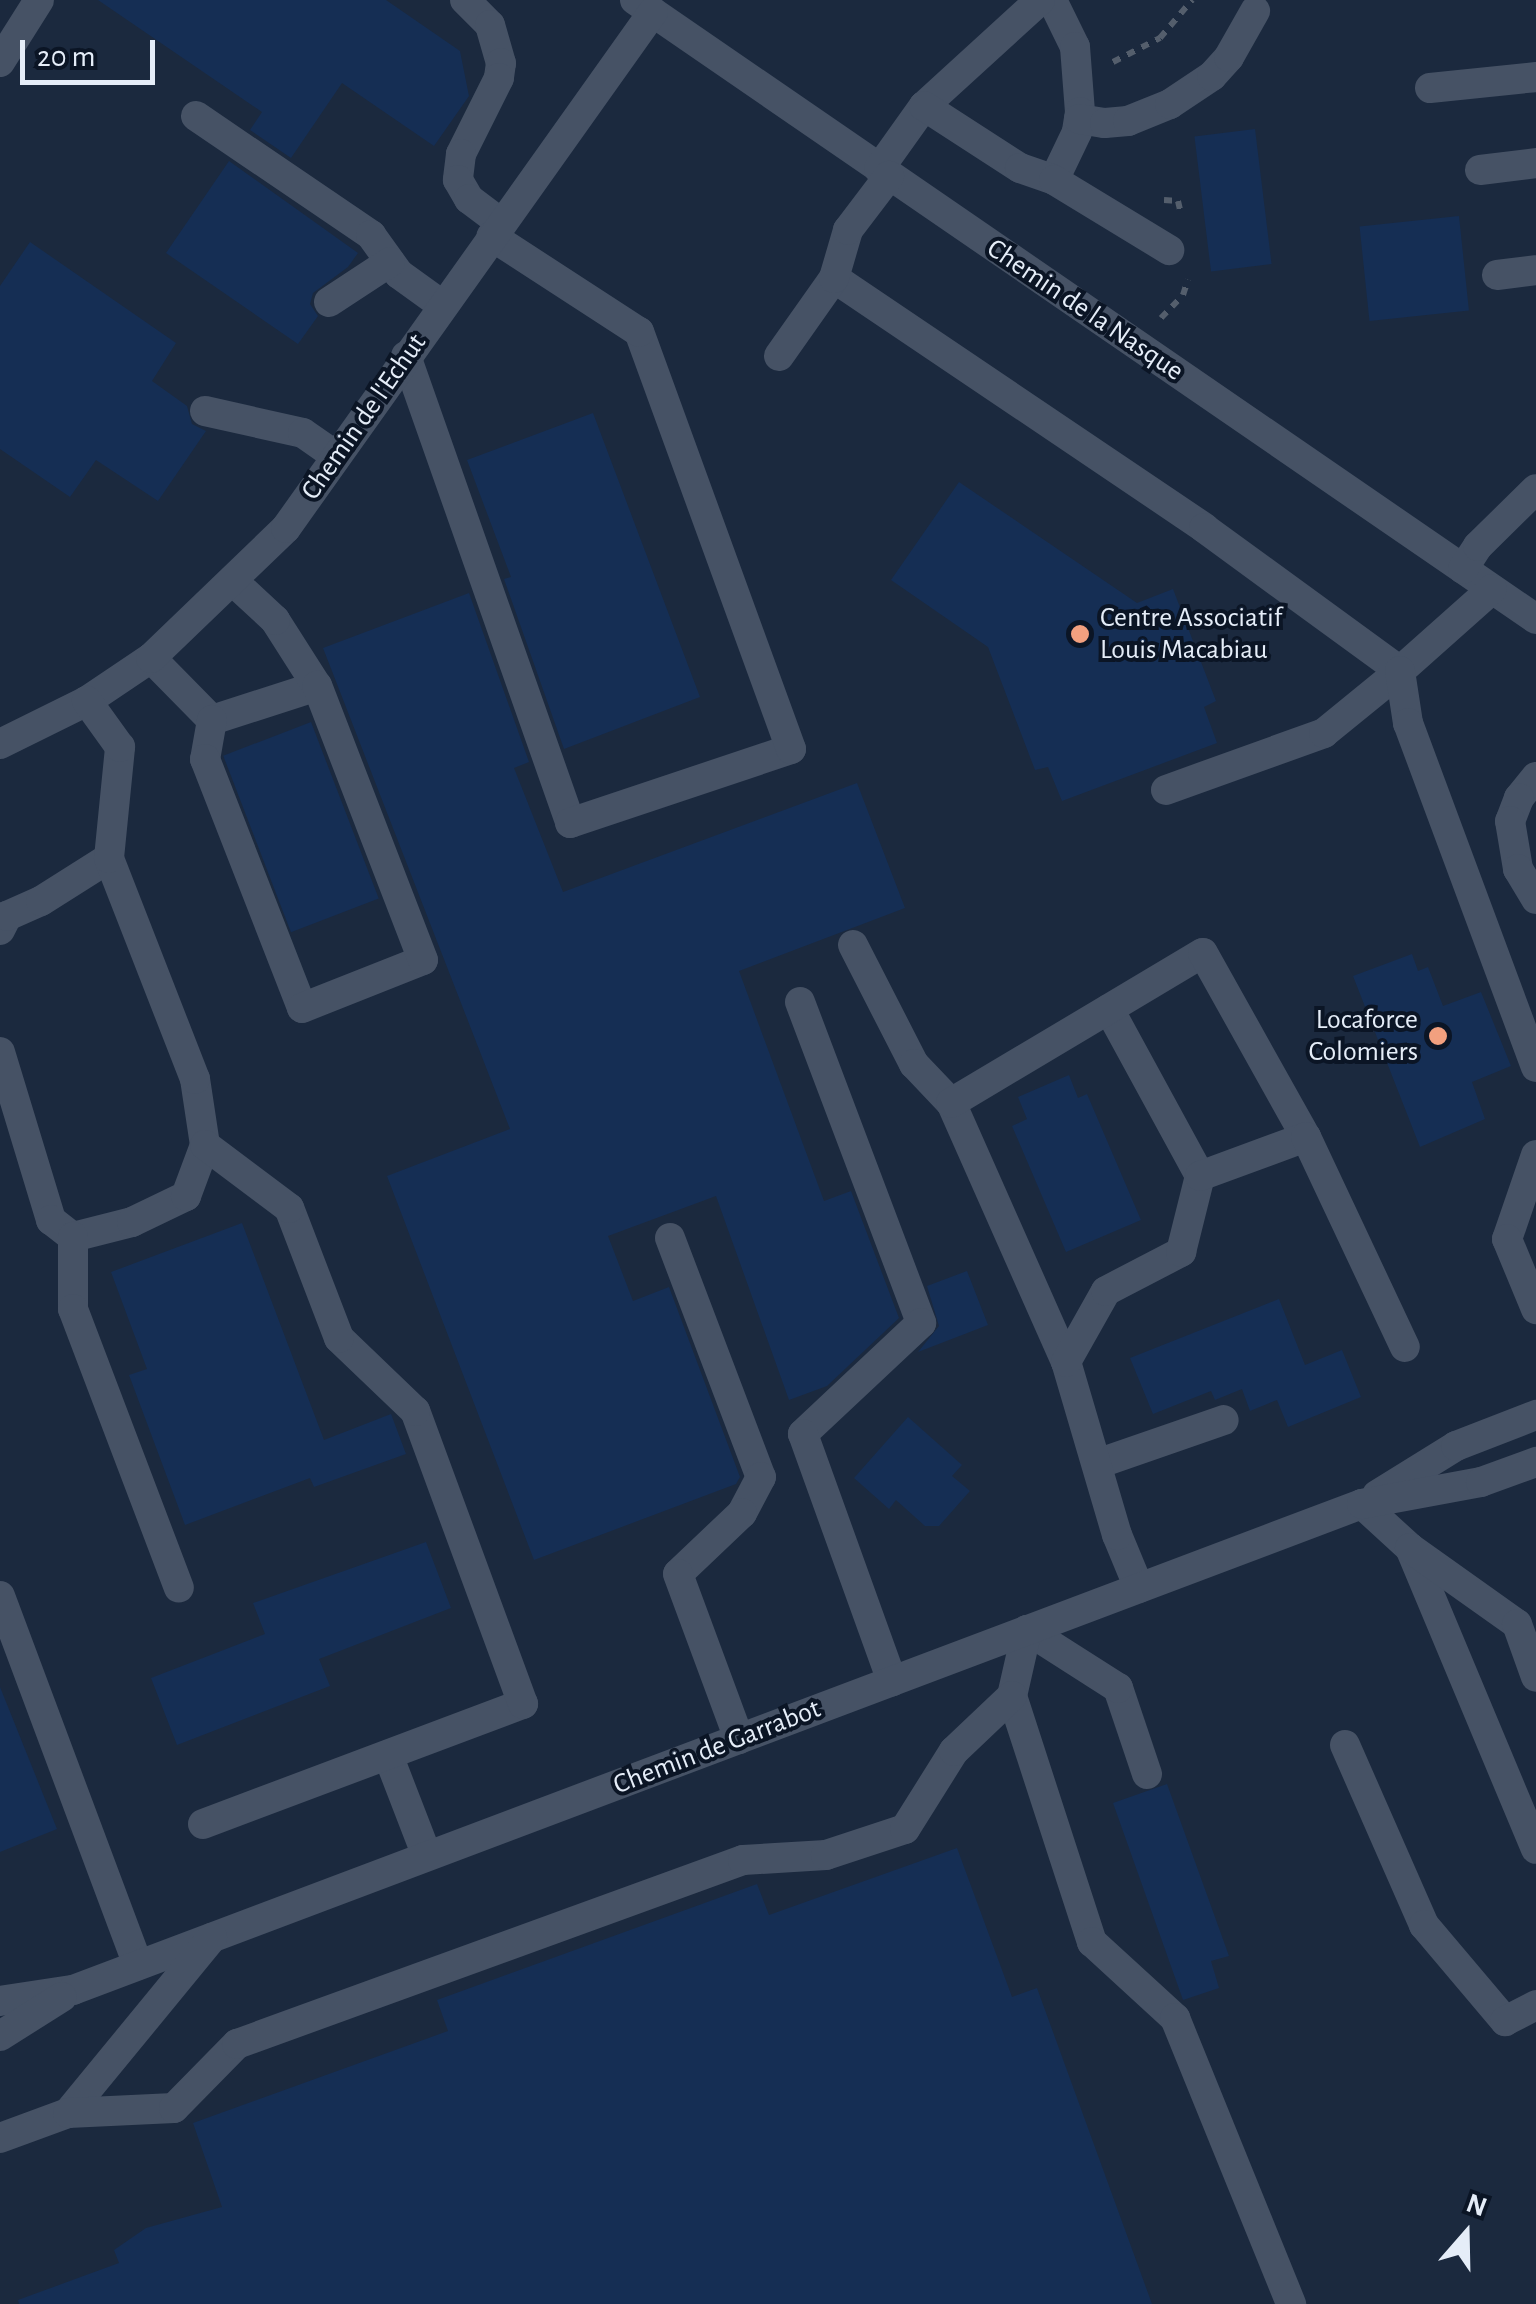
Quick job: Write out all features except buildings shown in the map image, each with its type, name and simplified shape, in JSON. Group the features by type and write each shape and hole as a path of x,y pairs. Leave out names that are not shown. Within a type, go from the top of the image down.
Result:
{"street":[{"path":"0,62 39,0"},
{"path":"406,356 570,824 792,749 640,332 496,229 458,180 460,154 499,78 501,63 490,25 465,0"},
{"path":"779,356 834,278 848,230 924,106 1040,0"},
{"path":"1052,0 1075,47 1079,119 1077,132 1054,180"},
{"name":"Chemin de l'Echut","path":"0,744 86,701 151,658 286,528 496,229 644,6"},
{"name":"Chemin de la Nasque","path":"644,6 1536,619"},
{"path":"1079,119 1105,124 1170,104 1212,76 1255,10"},
{"path":"1430,88 1536,77"},
{"path":"924,106 1020,168 1054,180 1169,250"},
{"path":"196,116 371,235 398,274 442,306"},
{"path":"1480,170 1536,164"},
{"path":"329,302 390,262"},
{"path":"1497,275 1536,270"},
{"path":"834,278 1204,528 1400,671 1408,723 1536,1067"},
{"path":"204,410 302,433 336,456"},
{"path":"1463,569 1478,546 1536,489"},
{"path":"212,720 204,759 302,1008 423,960 318,686 275,620 234,582"},
{"path":"1166,790 1324,732 1492,589"},
{"path":"151,658 212,720"},
{"path":"212,720 318,686"},
{"path":"73,1237 132,1222 186,1196 205,1145 195,1080 109,858 120,747 86,701"},
{"path":"1536,776 1519,798 1510,821 1518,869 1536,899"},
{"path":"0,930 8,916 41,902 109,858"},
{"path":"853,945 914,1064 951,1102 1066,1362 1117,1535 1140,1588"},
{"path":"951,1102 1203,954 1306,1137 1406,1347"},
{"path":"800,1002 921,1323 803,1434 892,1681"},
{"path":"1066,1362 1106,1291 1181,1252 1200,1176 1109,1008"},
{"path":"0,1052 51,1220 73,1237"},
{"path":"1200,1176 1306,1137"},
{"path":"204,1824 523,1704 415,1411 340,1338 289,1208 205,1145"},
{"path":"1536,1155 1508,1239 1536,1309"},
{"path":"73,1237 73,1309 179,1588"},
{"path":"670,1238 761,1477 742,1513 678,1574 739,1738"},
{"name":"Chemin de Garrabot","path":"1362,1504 1456,1446 1536,1415"},
{"path":"1097,1464 1224,1420"},
{"name":"Chemin de Garrabot","path":"0,2036 72,1990 1362,1504 1482,1482 1536,1462"},
{"path":"1362,1504 1410,1548 1517,1624 1536,1677"},
{"path":"1410,1548 1536,1850"},
{"path":"0,1596 138,1965"},
{"path":"1147,1774 1118,1688 1026,1630 1012,1696 1092,1942 1175,2018 1292,2304"},
{"path":"0,2138 68,2113 174,2108 237,2044 743,1860 826,1856 905,1829 954,1751 1012,1696"},
{"path":"1345,1745 1424,1925 1505,2020 1536,2006"},
{"path":"388,1755 427,1856"},
{"path":"68,2113 213,1937"},
{"name":"Chemin de Garrabot","path":"0,2001 72,1990"}],"path":[{"path":"1104,64 1142,52 1160,38 1192,0"}],"shaded area":[{"path":"0,0 1536,0 1536,2304 0,2304"}],"place":[{"name":"Centre Associatif Louis Macabiau","path":"1080,634"},
{"name":"Locaforce Colomiers","path":"1438,1036"}]}
